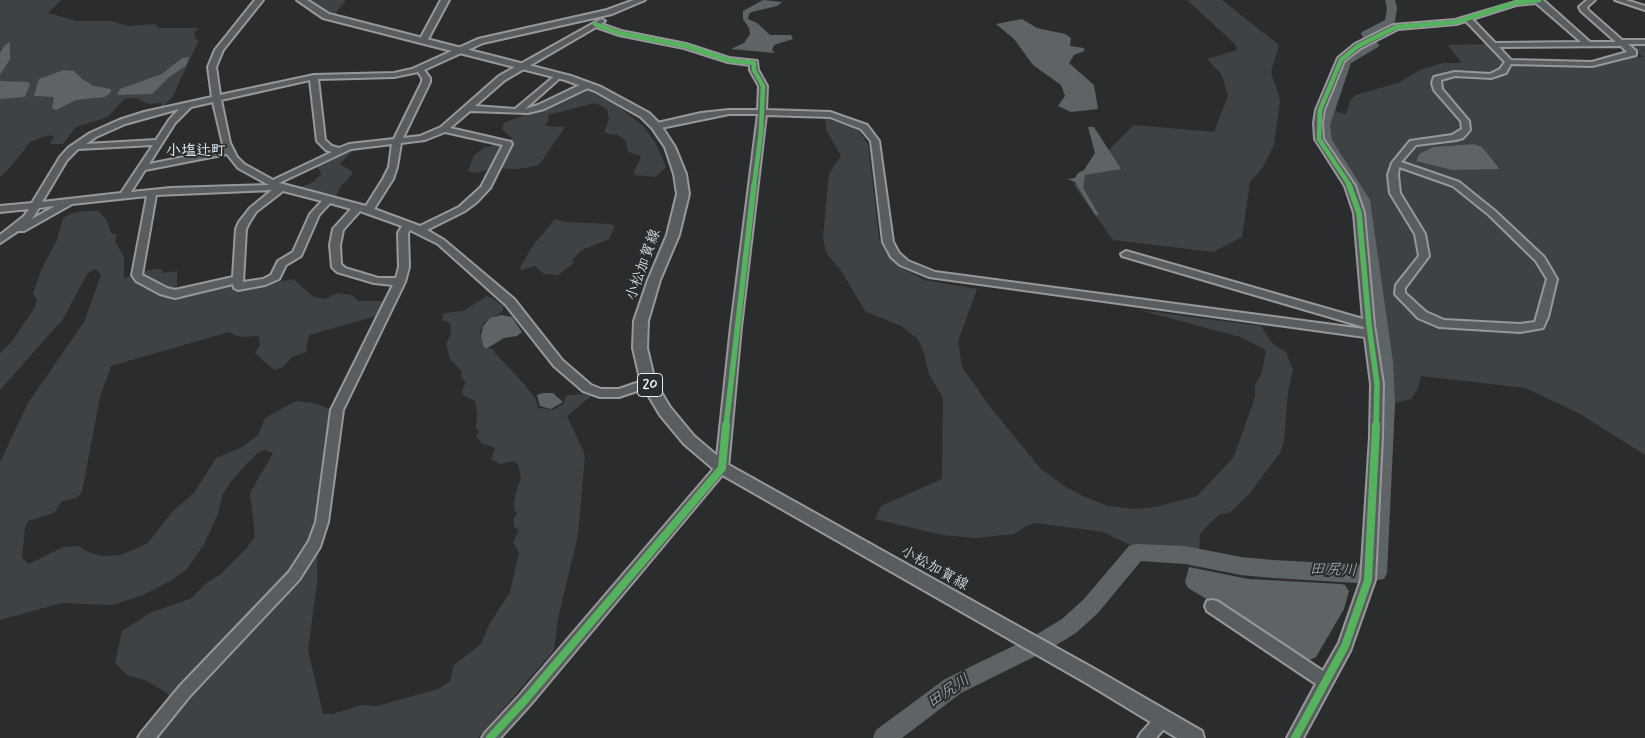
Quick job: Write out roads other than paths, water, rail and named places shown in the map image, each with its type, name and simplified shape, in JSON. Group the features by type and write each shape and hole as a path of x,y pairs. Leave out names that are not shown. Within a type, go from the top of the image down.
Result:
{"main road":[{"name":"小松加賀線","path":"301,0 326,16 521,66 587,85 629,105 656,126 674,158 682,194 673,235 654,280 641,321 640,348 648,382 664,411 689,440 722,468 1164,718 1194,738"}],"street":[{"path":"259,0 215,59 212,80 218,98 228,151 241,166 277,186 327,201 363,208 420,230 441,242 510,302 558,363 587,388 600,393 619,393 648,382"},
{"path":"422,41 445,0"},
{"path":"0,240 28,218 63,159 75,147 93,135 122,122 187,105 314,77 394,74 419,69 459,50 501,36 615,10 641,0"},
{"path":"1295,738 1345,646 1368,580 1377,384 1369,329 1360,212 1352,191 1320,139 1318,123 1320,110 1341,60 1358,46 1396,27 1469,20 1506,5 1538,0 1588,44"},
{"path":"1469,20 1509,62 1592,64 1633,53 1583,8 1591,0"},
{"path":"1619,0 1645,8"},
{"path":"0,210 35,204 171,191 266,189 277,186 339,151 358,145 422,138 444,129 492,85 615,10"},
{"path":"490,738 538,685 722,468 737,319 761,132 760,112 763,86 754,70 754,63 728,60 686,46 619,33 594,24"},
{"path":"1494,45 1645,42"},
{"path":"1396,163 1456,184 1481,203 1540,259 1548,270 1552,285 1540,325 1520,328 1443,324 1422,315 1400,294 1400,288 1424,256 1420,234 1395,193 1393,175 1396,163 1413,143 1453,138 1460,136 1466,130 1465,121 1438,90 1437,79 1455,74 1491,76 1503,71 1509,62"},
{"path":"400,282 378,281 341,270 336,265 335,244 338,230 363,208 393,167 397,142 426,82 426,78 419,69"},
{"path":"517,111 557,76"},
{"path":"314,77 321,141 328,148 339,151"},
{"path":"467,108 517,111 540,107 587,85"},
{"path":"124,196 177,114 187,105"},
{"path":"656,126 729,112 760,112 830,115 851,121 868,130 875,141 888,242 895,255 904,263 933,276 1369,329"},
{"path":"420,230 462,209 474,200 485,188 508,144 444,129"},
{"path":"75,147 159,142"},
{"path":"143,168 228,151"},
{"path":"277,186 253,210 241,228 238,286 265,282 275,277 282,263 297,254 315,214 327,201"},
{"path":"152,194 137,275 140,279 164,291 175,294 238,279"},
{"path":"12,232 41,220 71,201"},
{"path":"146,738 184,692 288,582 316,543 322,522 337,410 400,282 404,267 403,233 406,226"},
{"path":"1126,254 1369,329"},
{"path":"1212,606 1325,681"},
{"path":"1146,738 1164,718"}],"waterway":[{"name":"田尻川","path":"884,738 953,686 1041,643 1069,626 1091,606 1136,552 1185,555 1241,566 1273,569 1357,574 1377,573 1387,404 1385,362 1363,200 1326,140 1324,125 1342,69 1347,61 1374,45 1366,34 1390,22 1392,8 1390,0"}],"district":[{"name":"小塩辻町","path":"196,152"}]}
